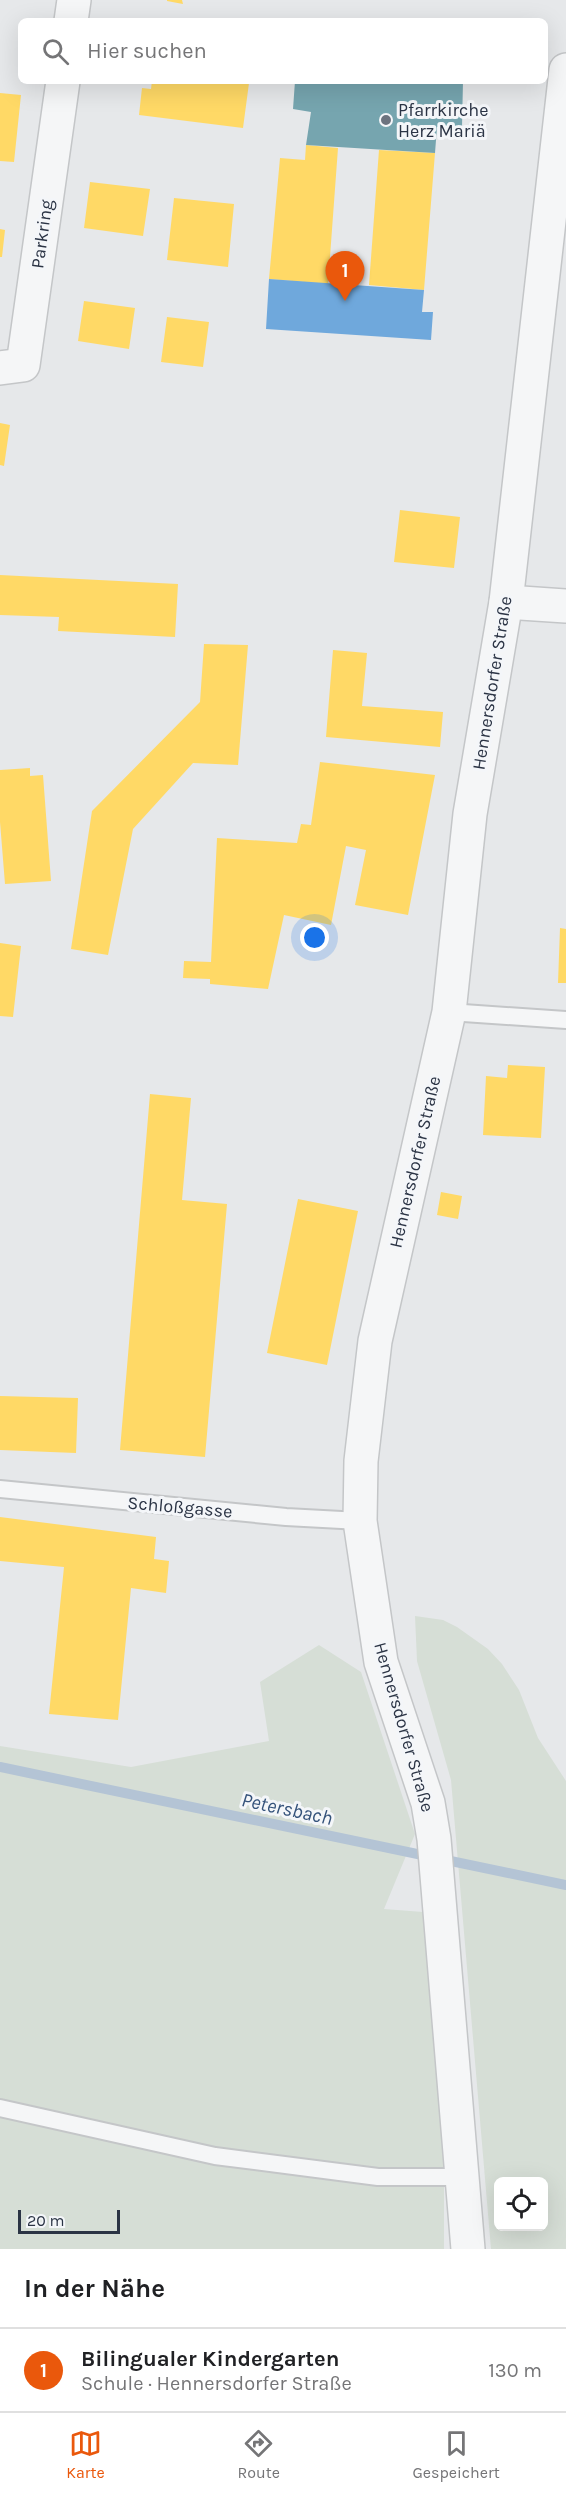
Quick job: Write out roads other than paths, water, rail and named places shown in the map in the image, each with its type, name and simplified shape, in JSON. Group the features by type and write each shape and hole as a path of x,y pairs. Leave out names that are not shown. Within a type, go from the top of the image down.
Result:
{"street":[{"path":"71,18 74,0"},
{"name":"Hennersdorfer Straße","path":"468,2249 464,2177 434,1839 428,1803 381,1662 360,1521 361,1461 375,1341 449,1012 470,814 506,602 566,70"},
{"name":"Parkring","path":"0,368 23,364 63,84"},
{"path":"506,602 566,606"}],"lane":[{"path":"449,1012 566,1020"},
{"name":"Schloßgasse","path":"0,1489 286,1517 360,1521"},
{"path":"0,2108 215,2156 378,2177 464,2177"}],"waterway":[{"name":"Petersbach","path":"0,1767 566,1885"}],"place":[{"name":"Pfarrkirche Herz Mariä","path":"386,120"},
{"name":"Bilingualer Kindergarten","path":"345,301"}]}
